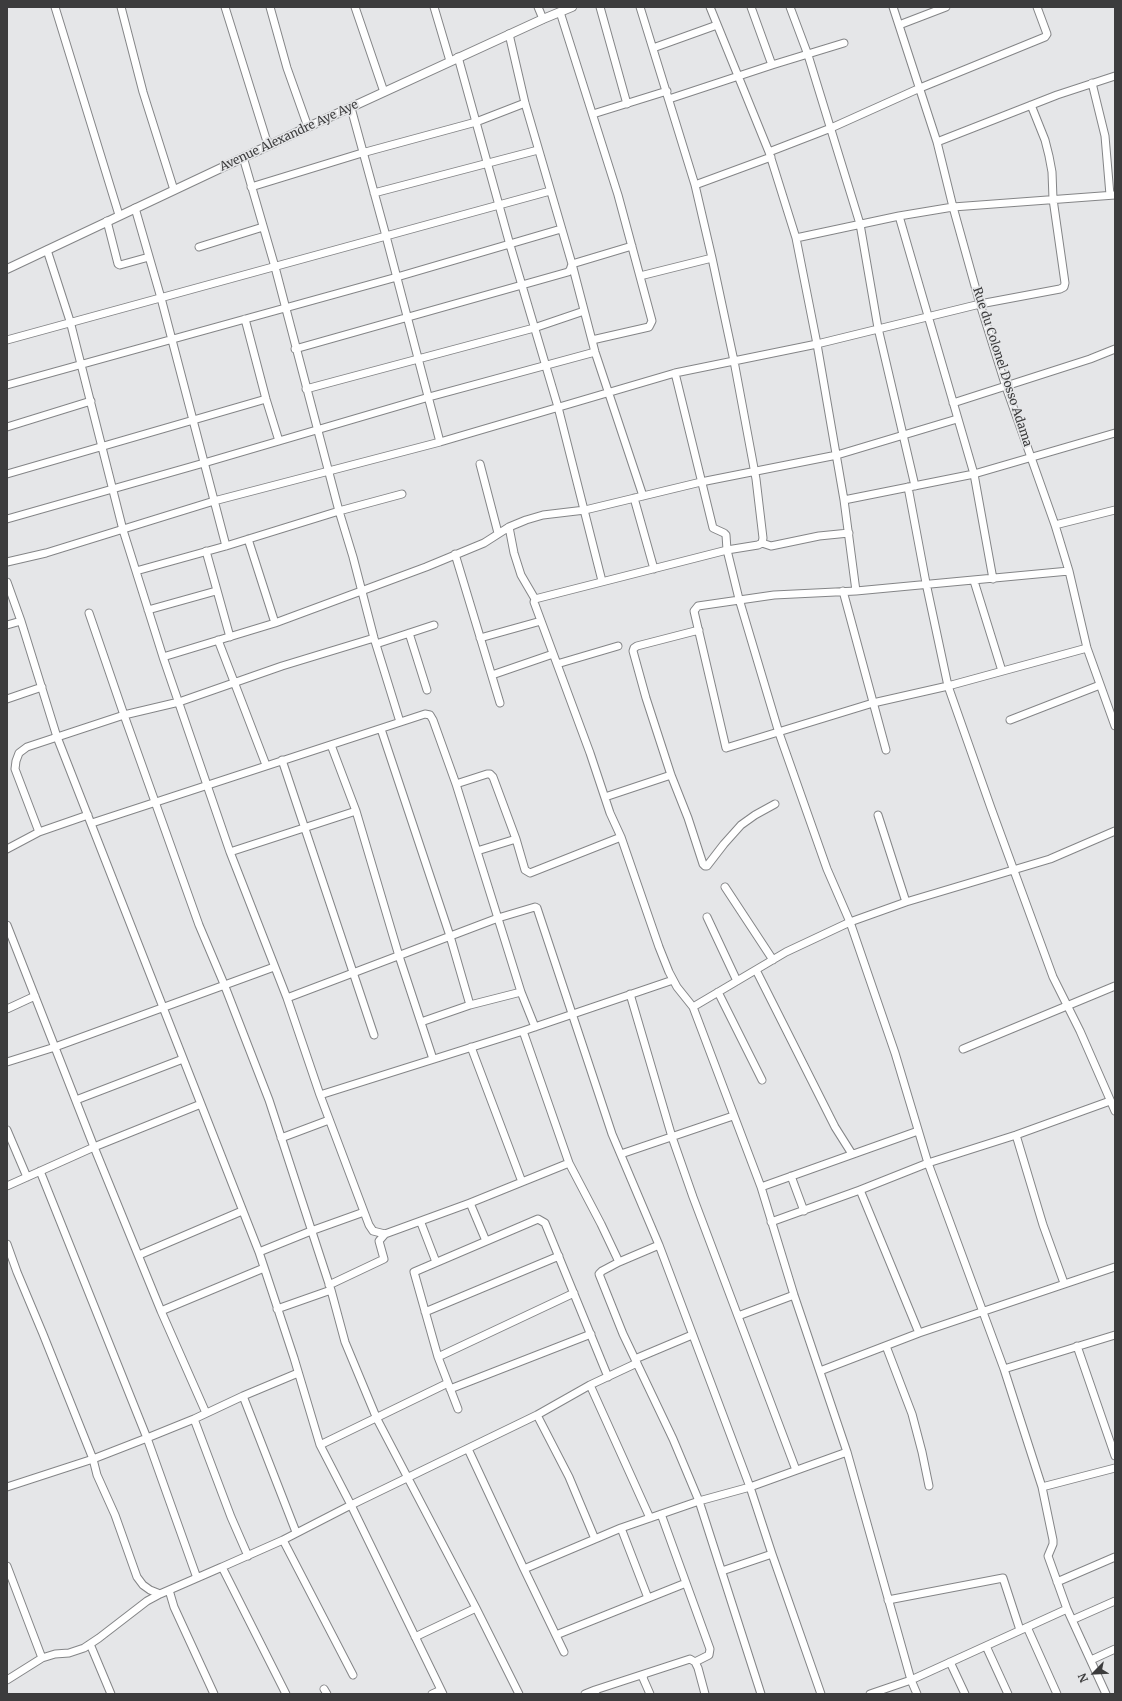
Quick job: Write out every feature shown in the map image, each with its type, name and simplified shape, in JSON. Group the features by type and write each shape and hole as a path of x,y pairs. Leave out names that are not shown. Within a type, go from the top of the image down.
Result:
{"street":[{"path":"55,7 119,215"},
{"path":"121,7 143,92 174,190"},
{"path":"225,7 268,145"},
{"path":"270,7 287,68 308,127"},
{"path":"355,7 384,92"},
{"path":"434,7 476,122 534,328 558,406 602,581"},
{"path":"538,7 543,19"},
{"name":"Avenue Alexandre Aye Aye","path":"7,269 242,157 509,34 572,7"},
{"path":"600,7 628,104"},
{"path":"640,7 695,185 712,258 734,361 754,471 763,538 762,543"},
{"path":"710,7 770,155 796,238 837,456 856,591"},
{"path":"751,7 772,64"},
{"path":"790,7 808,55 860,224 878,328 904,435 926,583 948,686 1053,977 1068,1005 1115,1111"},
{"name":"Rue du Colonel Dosso Adama","path":"893,7 938,142 953,207 980,304 1006,387 1056,525 1069,571 1087,648 1115,726"},
{"path":"899,25 946,7"},
{"path":"695,185 770,155 920,88 1046,36 1047,34 1037,7"},
{"path":"560,12 593,114 632,246 652,321 652,325 649,327 592,340"},
{"path":"653,48 717,25"},
{"path":"509,34 525,103 572,264 595,352 643,496"},
{"path":"669,99 772,64 808,55 844,43"},
{"path":"938,142 1031,105 1115,76"},
{"path":"796,238 899,216 953,207 1112,195 1105,136 1092,83"},
{"path":"593,114 666,91"},
{"path":"251,187 362,152 476,122 525,103"},
{"path":"7,562 46,554 214,501 440,442 558,406 609,393 675,373 817,344 980,304 1060,289 1064,287 1065,283 1052,200 1052,172 1050,156 1031,105"},
{"path":"350,108 419,358 440,442"},
{"path":"374,193 538,150"},
{"path":"242,157 275,267 316,430 329,471 375,641 400,722"},
{"path":"7,340 70,321 161,298 550,191"},
{"path":"135,208 161,298 226,546"},
{"path":"899,216 974,474 993,579"},
{"path":"107,221 118,264 120,265 149,257"},
{"path":"199,247 263,227"},
{"path":"7,385 397,277 562,229"},
{"path":"572,264 632,246"},
{"path":"47,250 70,321 82,365 123,530 178,702 230,852 287,998 320,1095 364,1212 373,1231 386,1234"},
{"path":"640,276 712,258"},
{"path":"295,349 568,272 572,264"},
{"path":"306,389 534,328 584,311"},
{"path":"245,319 266,400 279,441"},
{"path":"953,403 1006,387 1090,359 1115,349"},
{"path":"7,519 429,397 595,352"},
{"path":"675,373 713,528 724,533 739,600 779,733 827,869 850,922 895,1053 928,1163 981,1311 1004,1369 1042,1487 1053,1540 1048,1556 1067,1609 1106,1694"},
{"path":"7,474 266,400"},
{"path":"7,427 91,401"},
{"path":"163,657 275,623 362,591 484,543 509,527 543,515 585,510 701,482 837,456 957,419"},
{"path":"844,500 974,474 1115,433"},
{"path":"480,464 498,533"},
{"path":"136,571 402,494"},
{"path":"634,498 654,569"},
{"path":"1056,525 1115,510"},
{"path":"509,527 514,553 521,575 534,599 605,797 621,837 659,947 673,980 693,1008 761,1187 794,1295 847,1452 911,1680 917,1694"},
{"path":"534,599 727,550 762,543 771,546 819,536 849,533"},
{"path":"248,539 275,623"},
{"path":"206,551 230,637"},
{"path":"455,554 500,703"},
{"path":"1069,571 974,581 926,583 856,591 774,595 695,608 694,611 726,748 873,704 948,686 1087,648"},
{"path":"974,581 1002,671"},
{"path":"7,582 21,621 57,737 259,1252 320,1445 351,1505 442,1692 432,1694"},
{"path":"148,610 216,591"},
{"path":"843,591 886,750"},
{"path":"89,613 199,925 224,984 268,1100 330,1288 345,1342 377,1419 476,1608 519,1694"},
{"path":"7,625 21,621"},
{"path":"480,638 541,621"},
{"path":"39,832 16,769 16,761 19,753 27,748 124,715 178,702 282,666 409,633 434,625"},
{"path":"699,630 637,646 633,651 646,698 671,774 705,866 707,866 741,825 775,804"},
{"path":"409,633 427,690"},
{"path":"218,640 266,765"},
{"path":"557,664 618,646"},
{"path":"492,675 553,654"},
{"path":"1010,720 1100,685"},
{"path":"7,699 42,687"},
{"path":"92,823 425,714 430,715 434,720 456,784 521,992 535,1027"},
{"path":"381,729 450,936 470,1005"},
{"path":"331,745 356,811 433,1059"},
{"path":"282,760 374,1034"},
{"path":"456,784 490,774 493,777 516,839 525,870 530,873 621,837"},
{"path":"605,797 671,774"},
{"path":"230,852 356,811"},
{"path":"7,849 39,832 88,815"},
{"path":"878,815 906,902"},
{"path":"693,1008 786,952 850,922 906,902 1050,859 1115,831"},
{"path":"477,851 516,839"},
{"path":"725,887 773,960"},
{"path":"287,998 498,918 535,907 536,908 612,1134 659,1245 750,1487 772,1554 822,1694"},
{"path":"707,917 737,981"},
{"path":"7,926 94,1147 161,1311 206,1413"},
{"path":"7,1062 55,1047 274,967"},
{"path":"756,970 835,1127 852,1154"},
{"path":"320,1095 470,1047 523,1032 673,980"},
{"path":"963,1049 1115,986"},
{"path":"421,1022 470,1005 521,992"},
{"path":"718,992 762,1080"},
{"path":"630,994 672,1137 693,1197 796,1470"},
{"path":"7,1009 35,996"},
{"path":"523,1032 569,1163 619,1262"},
{"path":"470,1047 522,1182"},
{"path":"76,1100 183,1059"},
{"path":"771,1222 860,1190 928,1163 1016,1135 1110,1101"},
{"path":"7,1186 94,1147 200,1104"},
{"path":"621,1154 733,1116"},
{"path":"281,1138 330,1120"},
{"path":"7,1130 27,1177"},
{"path":"761,1187 918,1131"},
{"path":"1016,1135 1043,1225 1064,1284"},
{"path":"277,1309 330,1288 384,1259 379,1241 386,1234 421,1223 470,1204 569,1163"},
{"path":"40,1171 147,1438 197,1578"},
{"path":"791,1176 804,1210"},
{"path":"860,1190 919,1333"},
{"path":"470,1204 486,1241"},
{"path":"139,1255 242,1211"},
{"path":"259,1252 364,1212"},
{"path":"458,1409 438,1357 414,1272 538,1219 545,1223 608,1377"},
{"path":"421,1223 436,1262"},
{"path":"7,1244 17,1272 44,1334 137,1577 143,1585 160,1594"},
{"path":"659,1245 619,1262 602,1271 600,1274 623,1334 673,1439 699,1501 761,1694"},
{"path":"425,1312 559,1256"},
{"path":"820,1371 981,1311 1115,1267"},
{"path":"161,1311 264,1268"},
{"path":"438,1357 574,1293"},
{"path":"738,1316 794,1295"},
{"path":"320,1445 449,1386 591,1334"},
{"path":"7,1680 42,1658 55,1654 69,1653 90,1644 147,1601 160,1594 283,1540 296,1532 537,1415 636,1361 692,1335"},
{"path":"1004,1369 1115,1335"},
{"path":"886,1346 912,1414 929,1486"},
{"path":"1077,1346 1115,1456"},
{"path":"7,1487 147,1438 298,1373"},
{"path":"590,1385 650,1518"},
{"path":"243,1396 296,1532"},
{"path":"537,1415 569,1477 595,1539"},
{"path":"194,1419 231,1518 248,1556"},
{"path":"468,1449 564,1652"},
{"path":"524,1568 621,1528 699,1501 750,1487 847,1452"},
{"path":"1042,1487 1115,1468"},
{"path":"585,1694 596,1692 690,1660 695,1662 709,1655 710,1649 661,1514"},
{"path":"621,1528 648,1598"},
{"path":"283,1540 353,1675"},
{"path":"722,1571 772,1554"},
{"path":"1057,1582 1115,1557"},
{"path":"7,1566 42,1658"},
{"path":"222,1567 286,1694"},
{"path":"888,1600 1003,1578 1024,1629 1056,1694"},
{"path":"556,1635 686,1583"},
{"path":"170,1590 174,1607 214,1694"},
{"path":"1072,1620 1115,1601"},
{"path":"415,1637 476,1608"},
{"path":"870,1694 911,1680 1067,1609"},
{"path":"90,1644 111,1694"},
{"path":"986,1646 1008,1694"},
{"path":"1091,1660 1115,1649"},
{"path":"695,1662 705,1694"},
{"path":"950,1662 965,1694"},
{"path":"644,1675 643,1678 650,1694"}]}
